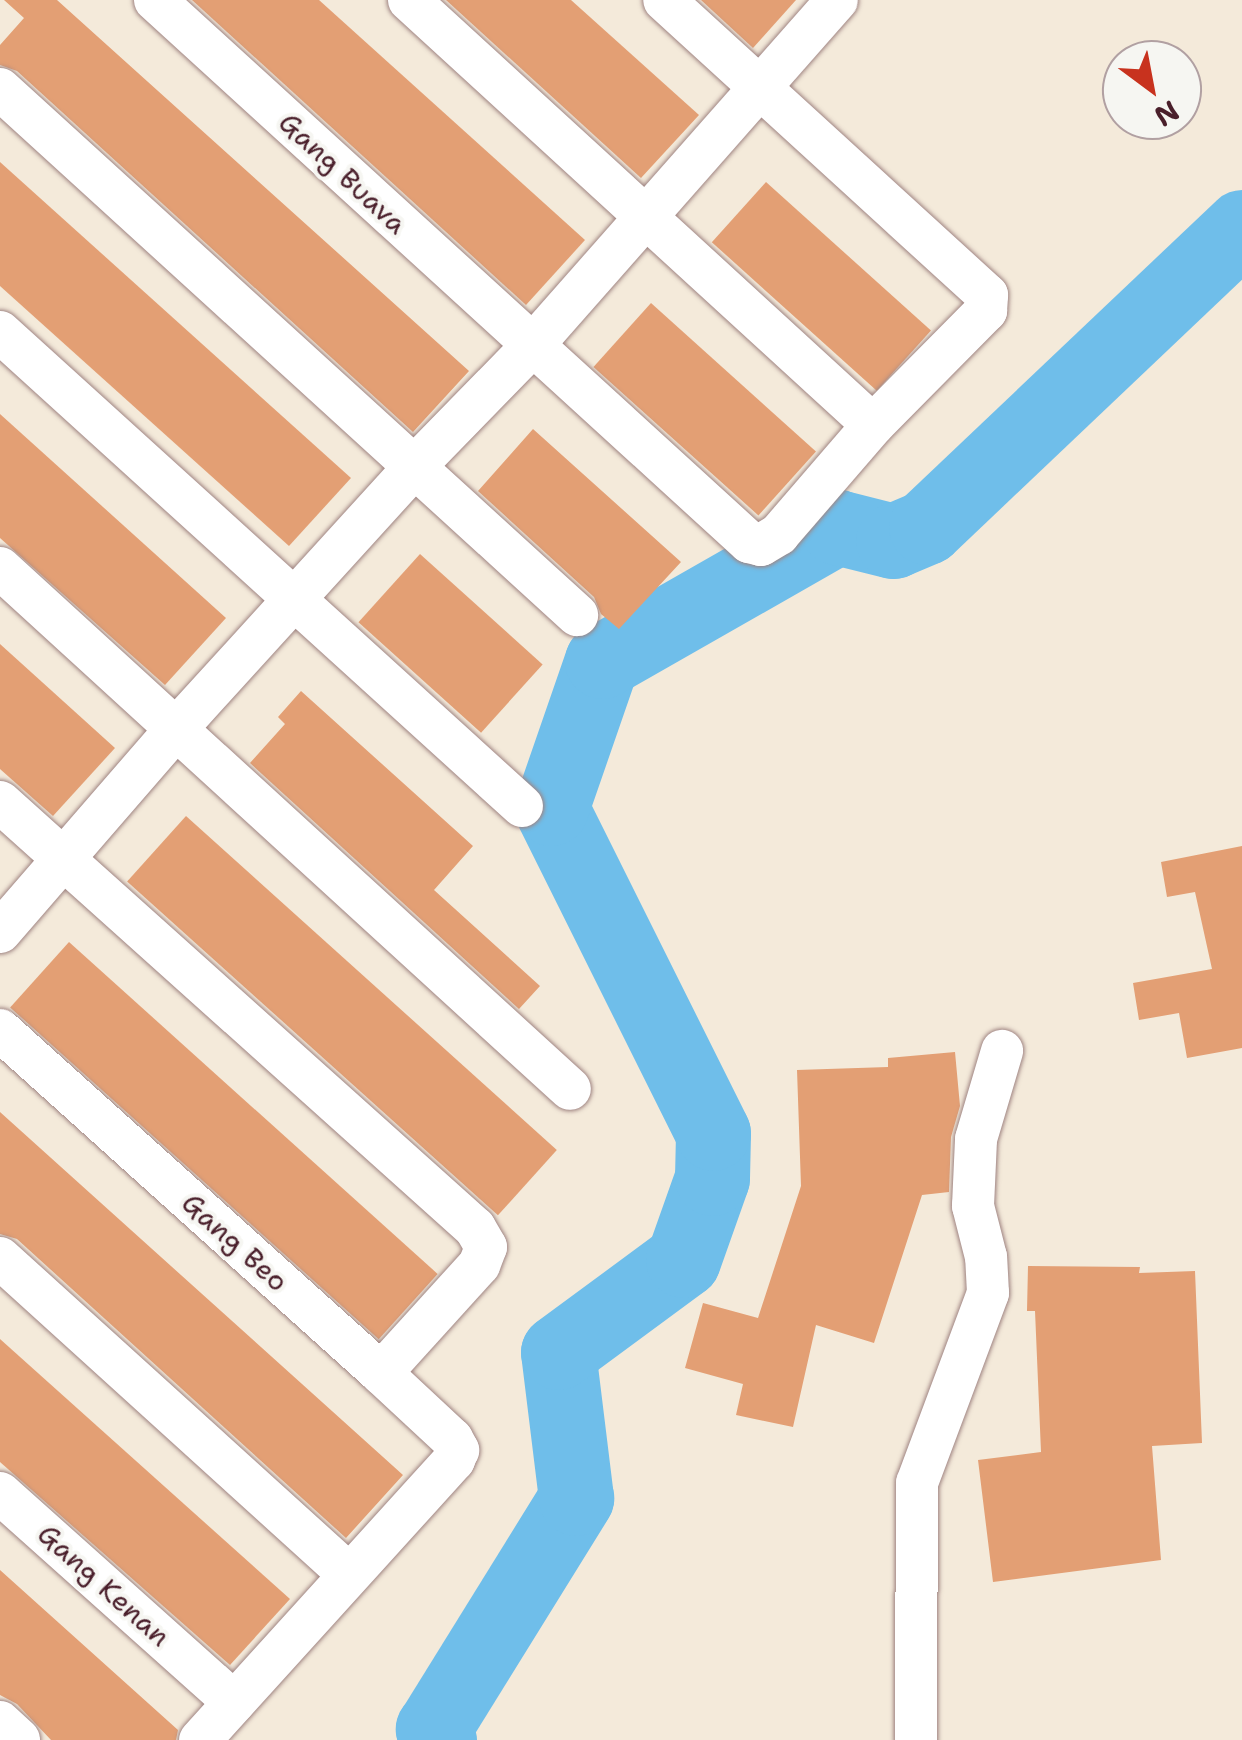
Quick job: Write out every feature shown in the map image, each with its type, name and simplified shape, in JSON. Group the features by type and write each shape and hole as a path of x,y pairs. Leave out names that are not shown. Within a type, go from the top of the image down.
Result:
{"street":[{"name":"Gang Buava","path":"155,0 749,542 761,544 780,534 873,425"},
{"path":"409,0 873,425 986,311 987,296 664,0"},
{"path":"0,932 292,600 532,346 838,0"},
{"path":"0,89 577,614"},
{"path":"0,332 522,806"},
{"path":"0,568 570,1088"},
{"path":"0,802 474,1228 486,1247 479,1264 381,1373"},
{"name":"Gang Beo","path":"0,1030 452,1439 458,1450 454,1460 350,1574"},
{"path":"916,1740 917,1483 988,1293 986,1257 973,1206 976,1139 1002,1051"},
{"path":"0,1258 350,1574 221,1690 200,1740"},
{"name":"Gang Kenan","path":"0,1493 221,1690"},
{"path":"0,1722 19,1740"}],"building":[{"path":"4,0 57,0 469,371 413,432 17,71 0,65 0,45 24,18"},
{"path":"192,0 319,0 585,240 526,305"},
{"path":"446,0 571,0 699,115 641,178"},
{"path":"701,0 796,0 753,48"},
{"path":"0,162 351,478 289,546 0,286"},
{"path":"766,182 931,331 877,391 712,242"},
{"path":"651,303 816,452 758,515 593,367"},
{"path":"0,414 226,618 165,685 0,538"},
{"path":"533,429 681,562 619,629 601,614 594,597 478,491"},
{"path":"420,554 543,664 481,733 358,622"},
{"path":"0,644 115,748 53,816 0,769"},
{"path":"301,691 473,846 434,890 540,986 519,1009 250,763 285,724 278,717"},
{"path":"186,816 557,1150 498,1215 127,881"},
{"path":"1242,846 1242,1048 1187,1058 1179,1013 1139,1020 1133,983 1212,969 1195,892 1167,897 1161,862"},
{"path":"69,942 438,1274 379,1339 10,1007"},
{"path":"955,1052 960,1106 951,1137 949,1192 922,1195 874,1343 816,1325 793,1427 736,1415 743,1384 685,1368 703,1303 758,1318 801,1186 797,1070 888,1067 888,1058"},
{"path":"0,1112 403,1475 346,1538 17,1239 0,1234"},
{"path":"1028,1266 1140,1267 1139,1273 1195,1271 1202,1443 1152,1446 1161,1560 993,1582 978,1460 1041,1452 1035,1311 1027,1311"},
{"path":"0,1339 290,1599 230,1665 0,1462"},
{"path":"0,1570 178,1730 176,1740 51,1740 17,1704 0,1695"}],"waterway":[{"path":"439,1740 433,1729 576,1498 558,1352 683,1260 712,1178 713,1133 551,808 602,661 837,527 893,541 926,527 1242,227"}]}
